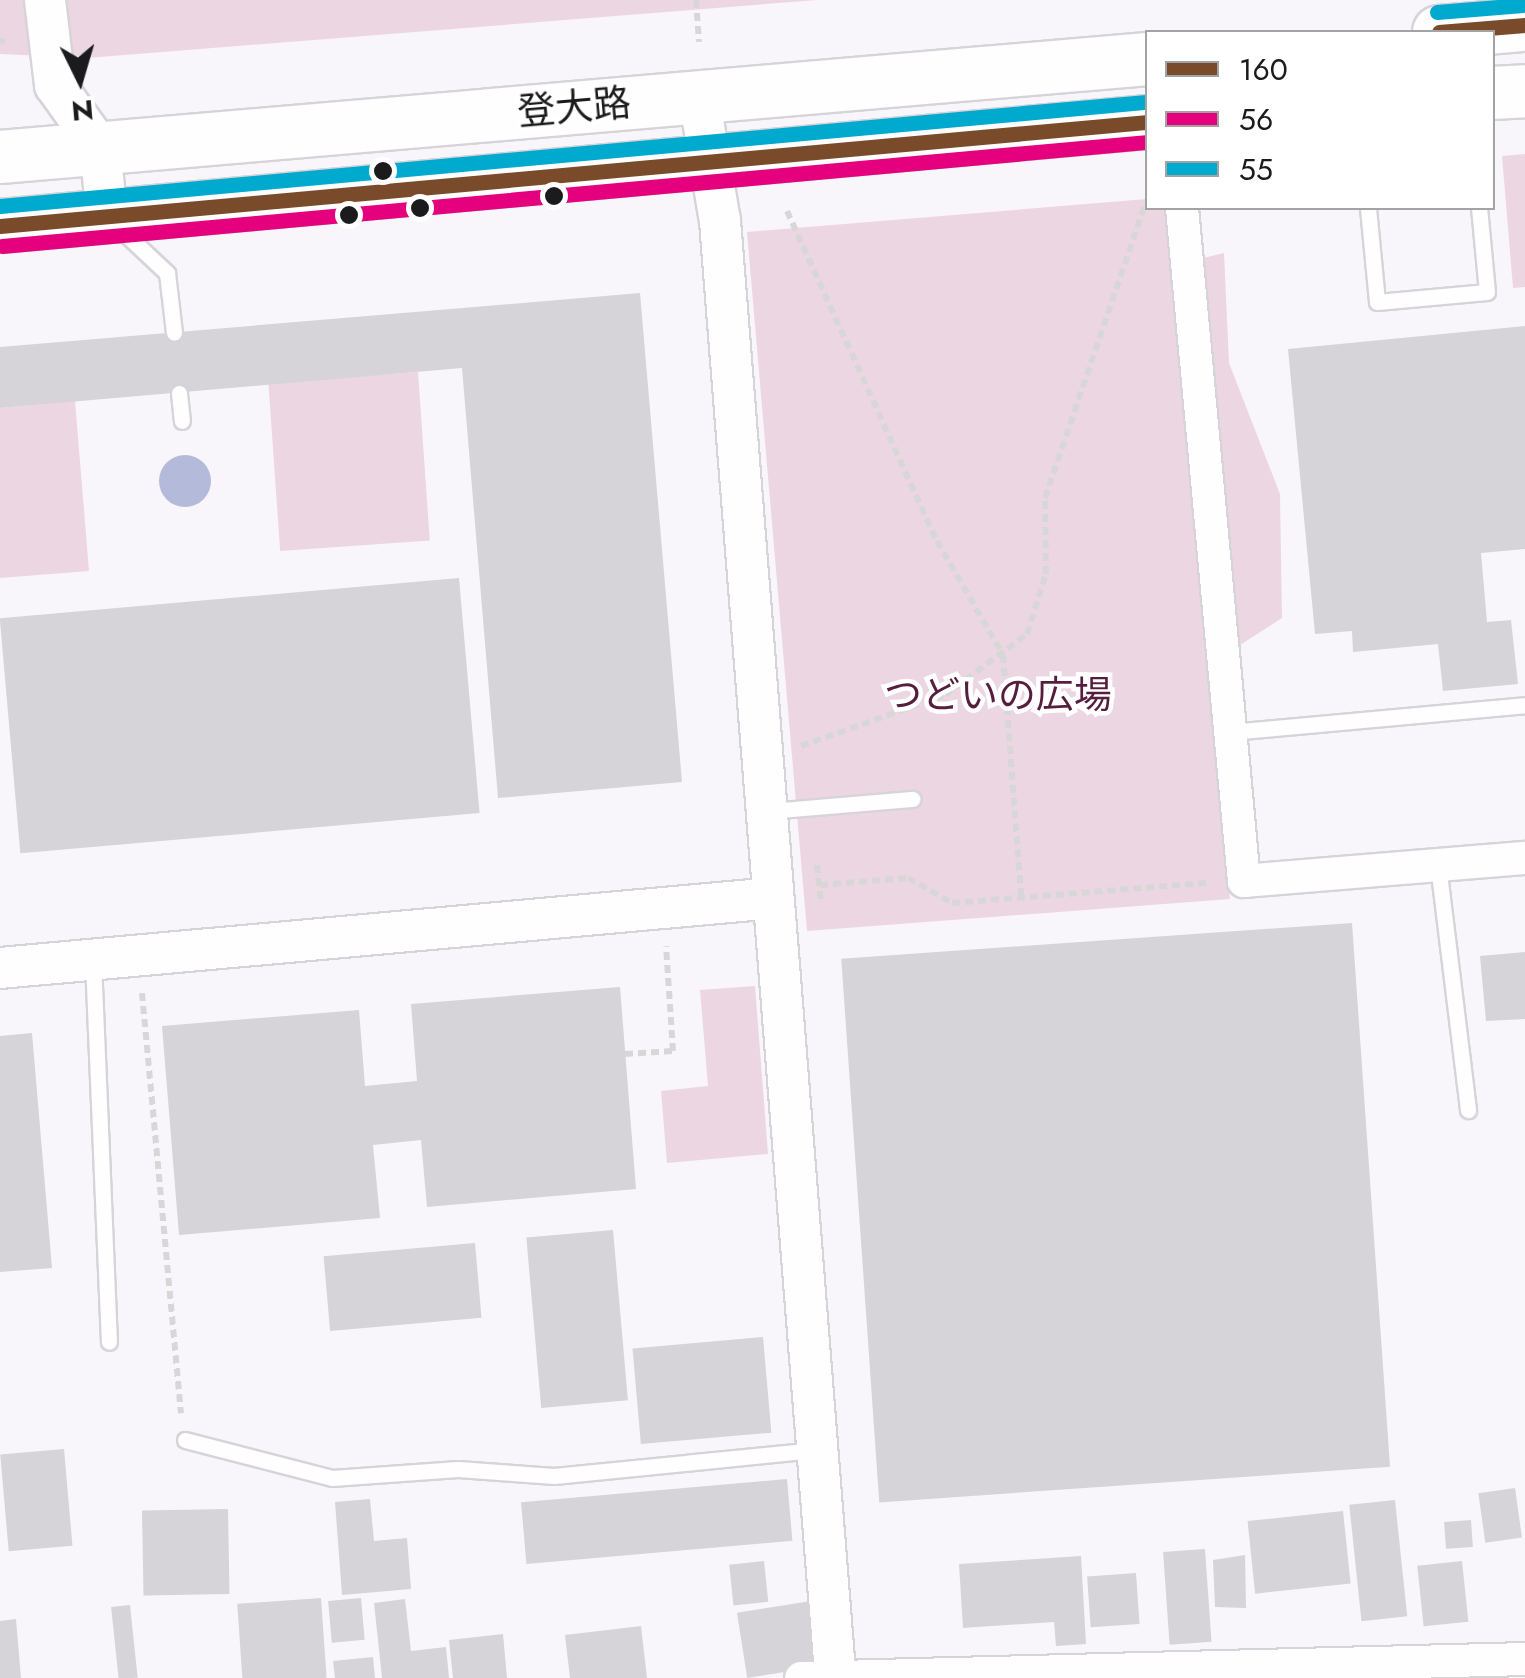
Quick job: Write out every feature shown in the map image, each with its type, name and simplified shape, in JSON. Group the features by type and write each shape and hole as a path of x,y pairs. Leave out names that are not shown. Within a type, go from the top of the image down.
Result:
{"highway":[{"path":"1460,30 1525,24"},
{"name":"登大路","path":"0,157 1145,59"},
{"path":"1495,93 1525,91"},
{"name":"登大路","path":"0,226 1145,122"}],"street":[{"path":"45,0 54,85 100,148 106,216"},
{"path":"698,97 705,163 720,220 816,1450 824,1676 1525,1659"},
{"path":"1182,210 1244,880 1525,858"},
{"path":"0,968 772,898"}],"lane":[{"path":"1368,210 1377,302 1486,292 1478,210"},
{"path":"106,216 167,273 174,333"},
{"path":"179,393 182,421"},
{"path":"1230,732 1525,705"},
{"path":"766,811 913,799"},
{"path":"1438,865 1468,1110"},
{"path":"93,960 109,1342"},
{"path":"184,1435 332,1478 458,1469 554,1476 816,1450"}],"path":[{"path":"696,0 699,42"},
{"path":"779,754 945,695 1027,634 1046,574 1045,498 1145,205"},
{"path":"787,210 937,541 1003,655 1021,897"},
{"path":"817,865 821,903"},
{"path":"820,886 908,878 952,903 1244,880"},
{"path":"625,1054 673,1050 666,934"},
{"path":"141,981 184,1435"}],"green space":[{"path":"0,0 817,0 87,58 0,54"},
{"path":"1525,154 1525,287 1513,288 1502,156"},
{"name":"つどいの広場","path":"1145,199 1145,210 1164,210 1170,266 1224,253 1229,363 1280,494 1282,618 1240,645 1258,857 1225,849 1230,899 807,931 747,232"},
{"path":"418,372 430,541 280,551 268,382"},
{"path":"75,401 89,571 0,578 0,408"},
{"path":"755,986 768,1154 667,1163 661,1091 708,1086 700,990"}],"water":[{"path":"185,455 203,463 211,481 203,499 185,507 167,499 159,481 167,463"}],"building":[{"path":"640,293 682,782 498,798 462,368 0,408 0,347"},
{"path":"1525,326 1525,549 1481,553 1487,622 1511,620 1518,684 1443,691 1438,644 1353,652 1352,631 1315,634 1288,349"},
{"path":"459,578 480,813 20,853 0,618"},
{"path":"1352,923 1390,1467 879,1502 841,959"},
{"path":"1525,952 1525,1019 1486,1021 1480,956"},
{"path":"620,987 636,1189 427,1207 421,1140 373,1145 380,1218 179,1235 162,1026 359,1010 365,1086 417,1081 411,1004"},
{"path":"32,1033 52,1268 0,1272 0,1036"},
{"path":"613,1230 628,1400 541,1408 526,1238"},
{"path":"475,1243 482,1318 330,1331 324,1256"},
{"path":"763,1337 771,1433 641,1444 632,1348"},
{"path":"64,1449 72,1546 9,1551 0,1455"},
{"path":"787,1479 792,1541 526,1564 521,1502"},
{"path":"1515,1488 1522,1538 1485,1543 1478,1493"},
{"path":"370,1499 374,1541 407,1538 411,1589 342,1595 335,1502"},
{"path":"1395,1500 1407,1616 1361,1621 1349,1505"},
{"path":"228,1509 229,1594 143,1595 142,1511"},
{"path":"1343,1511 1351,1584 1255,1594 1248,1521"},
{"path":"1471,1520 1473,1547 1446,1549 1444,1522"},
{"path":"1205,1549 1211,1642 1170,1645 1163,1552"},
{"path":"1245,1555 1246,1608 1215,1607 1213,1560"},
{"path":"1081,1556 1086,1644 1056,1646 1054,1622 963,1628 959,1564"},
{"path":"764,1561 768,1602 733,1605 729,1565"},
{"path":"1462,1561 1468,1622 1424,1626 1417,1566"},
{"path":"1136,1573 1140,1624 1091,1627 1087,1576"},
{"path":"321,1598 327,1678 242,1678 237,1604"},
{"path":"361,1598 365,1640 332,1643 328,1601"},
{"path":"405,1599 411,1651 446,1647 449,1678 382,1678 374,1603"},
{"path":"811,1601 821,1666 747,1678 737,1613"},
{"path":"130,1605 138,1678 119,1678 111,1607"},
{"path":"16,1619 21,1678 0,1678 0,1621"},
{"path":"641,1626 647,1678 570,1678 565,1635"},
{"path":"503,1634 507,1678 453,1678 449,1640"},
{"path":"373,1657 375,1678 335,1678 333,1661"}],"transit line":[{"name":"55","path":"1437,12 1523,5"},
{"name":"160","path":"1464,30 1525,25"},
{"name":"55","path":"0,206 1145,102"},
{"name":"160","path":"0,226 1145,122"},
{"name":"56","path":"2,246 1145,142"}]}
